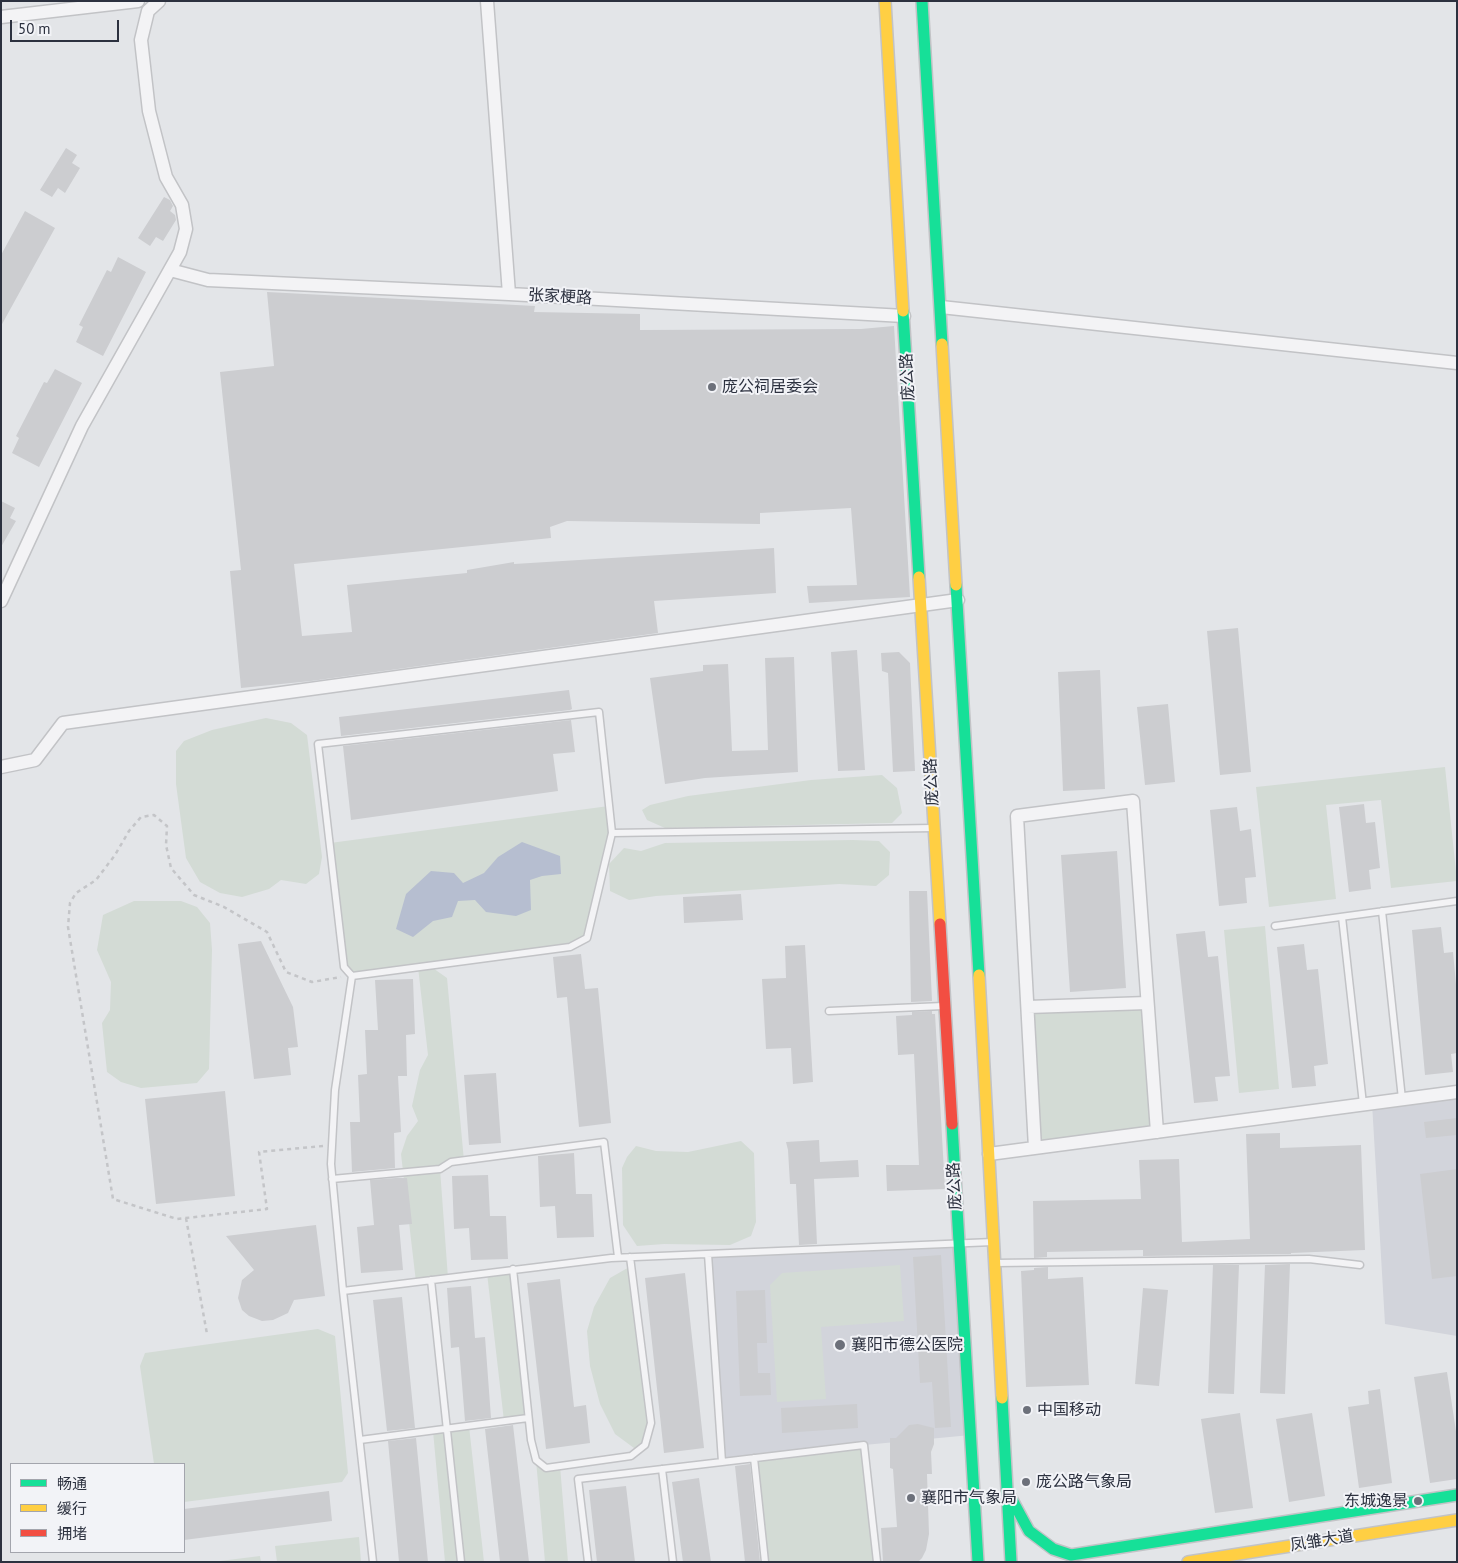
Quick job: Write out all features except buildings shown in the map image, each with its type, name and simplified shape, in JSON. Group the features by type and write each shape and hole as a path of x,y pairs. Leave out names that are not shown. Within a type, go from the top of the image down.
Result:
{"main road":[{"name":"庞公路","path":"885,1 978,1562"},
{"path":"922,1 958,600 1011,1562"},
{"path":"1008,1493 1029,1531 1053,1549 1071,1555 1457,1494"},
{"name":"凤雏大道","path":"1188,1562 1457,1520"}],"street":[{"path":"1,16 138,1"},
{"path":"1,601 82,426 180,252 186,229 182,205 166,177 150,111 141,40 148,11 159,1"},
{"name":"张家梗路","path":"487,1 509,294 904,316"},
{"path":"170,270 208,280 509,294"},
{"path":"941,307 1457,363"},
{"path":"1,767 35,760 63,724 958,600"},
{"path":"1036,1148 1017,816 1133,801 1157,1132"},
{"path":"1028,1007 1147,1003"},
{"path":"989,1154 1457,1092"}],"lane":[{"path":"599,712 612,833 587,938 570,947 352,976 344,967 318,744 599,712"},
{"path":"612,833 934,828"},
{"path":"1275,926 1457,901"},
{"path":"1382,911 1402,1099"},
{"path":"1342,917 1363,1104"},
{"path":"352,976 335,1090 331,1164 373,1562"},
{"path":"829,1011 944,1006"},
{"path":"332,1179 440,1169 452,1162 604,1142 618,1257"},
{"path":"343,1290 618,1257 994,1242"},
{"path":"708,1254 722,1462"},
{"path":"512,1269 531,1440 536,1460 546,1468 631,1456 645,1445 651,1424 630,1257"},
{"path":"995,1263 1309,1259 1360,1265"},
{"path":"431,1280 461,1562"},
{"path":"360,1440 528,1418"},
{"path":"588,1562 578,1480 864,1445 877,1562"},
{"path":"754,1458 765,1562"},
{"path":"662,1469 673,1562"}],"path":[{"path":"332,1146 259,1152 266,1209 177,1219 113,1199 68,927 70,903 76,893 96,880 141,816 154,815 166,826 166,845 171,868 194,895 224,907 267,932 286,972 312,982 352,976"},
{"path":"186,1218 207,1334"}],"shaded area":[{"path":"266,718 291,723 307,735 322,857 319,874 306,884 281,880 269,889 242,897 220,893 200,882 186,858 176,784 176,751 184,741 212,730"},
{"path":"1445,767 1457,881 1391,888 1381,800 1326,805 1336,899 1269,907 1256,787"},
{"path":"882,775 897,788 902,813 892,823 665,828 647,820 642,810 650,805 688,796 811,780"},
{"path":"609,806 612,833 587,938 570,947 430,966 447,978 464,1161 440,1169 448,1278 416,1282 401,1154 407,1136 418,1121 412,1106 420,1070 428,1055 418,967 352,976 344,967 330,843"},
{"path":"879,841 890,852 889,875 876,886 839,884 656,896 629,900 610,891 609,864 624,848 641,851 665,843"},
{"path":"134,901 181,901 197,907 210,923 212,950 209,1069 197,1083 141,1088 121,1082 107,1072 102,1023 110,1010 111,982 97,950 103,915"},
{"path":"1265,926 1279,1089 1239,1093 1224,930"},
{"path":"1147,1003 1157,1132 1035,1148 1028,1007"},
{"path":"1457,1094 1457,1336 1385,1324 1372,1103"},
{"path":"741,1141 754,1153 756,1222 751,1236 730,1245 664,1244 637,1246 623,1225 622,1168 627,1157 636,1146 656,1151 688,1152"},
{"name":"襄阳市德公医院","path":"958,1244 971,1435 864,1445 722,1462 708,1254"},
{"path":"900,1265 904,1321 821,1327 826,1399 777,1402 770,1285 782,1273"},
{"path":"631,1266 651,1423 645,1445 638,1451 615,1434 600,1404 590,1366 587,1331 594,1307 610,1278"},
{"path":"513,1269 528,1418 504,1421 487,1273"},
{"path":"318,1329 335,1336 348,1473 342,1482 185,1502 185,1463 154,1463 140,1366 145,1353"},
{"path":"469,1426 484,1562 445,1562 433,1431"},
{"path":"864,1445 877,1562 765,1562 754,1458"},
{"path":"536,1460 546,1468 560,1466 568,1562 545,1562"},
{"path":"359,1537 361,1562 277,1562 275,1546"},
{"path":"260,1556 261,1562 212,1562"}],"water":[{"path":"522,842 560,856 561,874 542,876 530,880 531,910 516,916 486,912 475,900 458,901 452,917 433,921 413,937 396,929 406,894 431,871 454,873 463,883 484,873 498,857"}],"traffic: fast":[{"path":"922,1 942,344"},
{"path":"903,311 919,577"},
{"path":"956,585 979,975"},
{"path":"952,1124 978,1562"},
{"path":"1002,1398 1011,1562"},
{"path":"1010,1496 1029,1531 1053,1549 1071,1555 1457,1495"}],"traffic: slow":[{"path":"885,1 903,311"},
{"path":"942,344 956,585"},
{"path":"919,577 940,924"},
{"path":"979,975 1002,1398"},
{"path":"1188,1562 1457,1520"}],"traffic: jam":[{"path":"940,924 952,1124"}],"place":[{"name":"庞公祠居委会","path":"712,387"},
{"name":"襄阳市德公医院","path":"840,1345"},
{"name":"中国移动","path":"1027,1410"},
{"name":"庞公路气象局","path":"1026,1482"},
{"name":"襄阳市气象局","path":"911,1498"},
{"name":"东城逸景","path":"1418,1501"}]}
